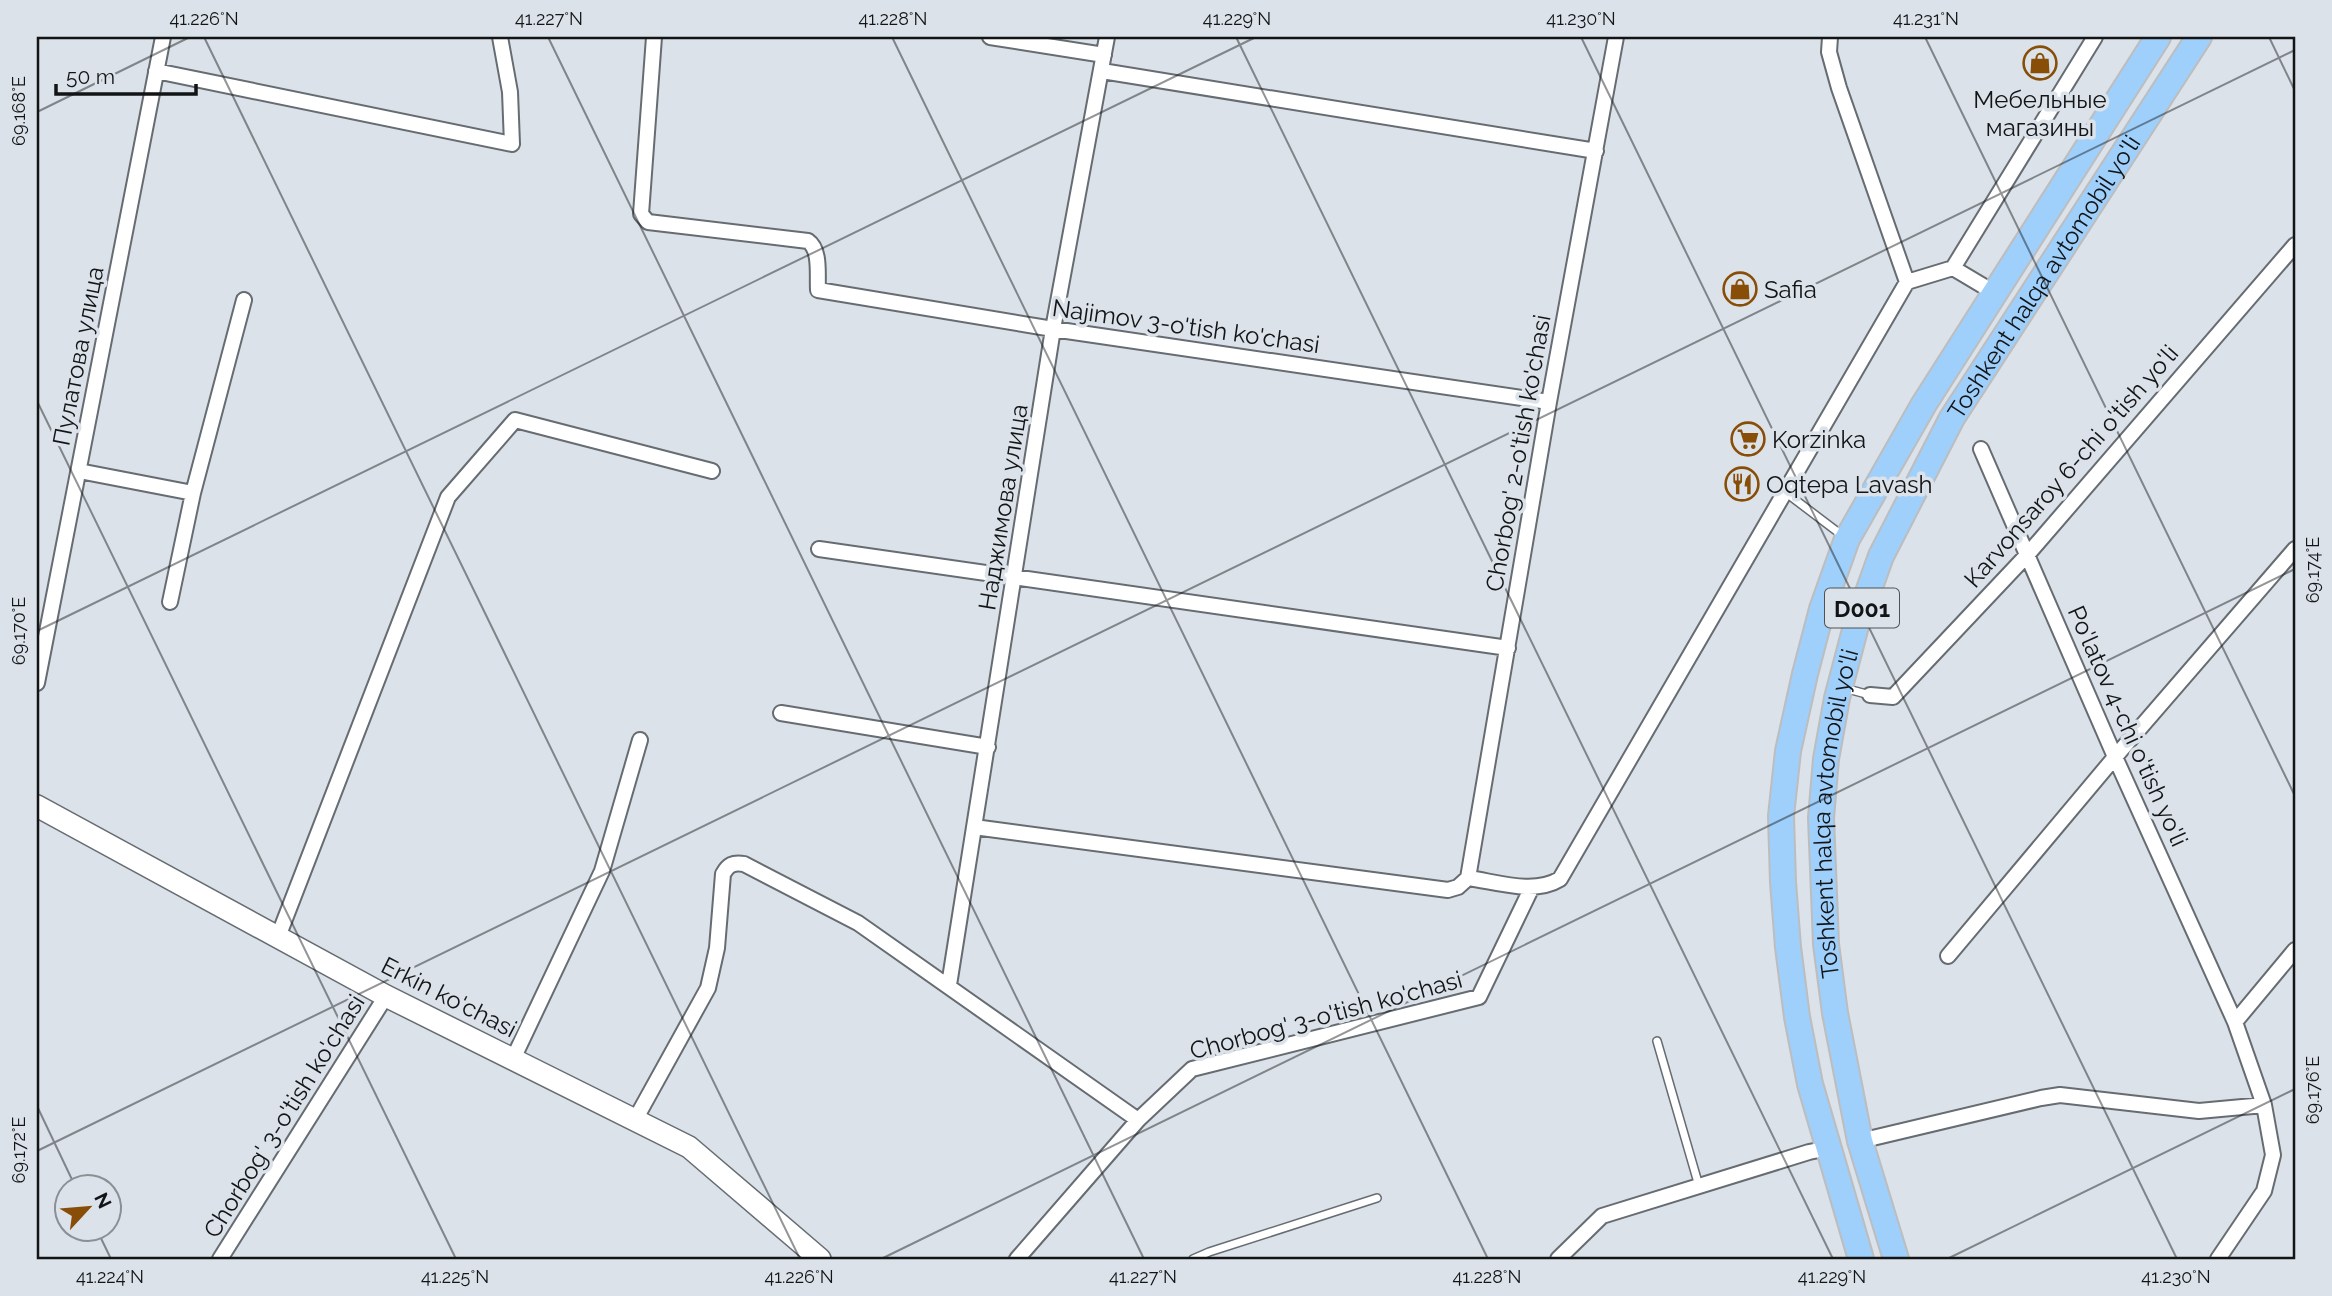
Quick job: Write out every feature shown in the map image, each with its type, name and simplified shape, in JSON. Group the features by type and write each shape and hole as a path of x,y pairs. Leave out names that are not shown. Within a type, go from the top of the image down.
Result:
{"highway":[{"name":"Toshkent halqa avtomobil yo'li","path":"1861,1259 1810,1084 1797,1017 1784,895 1782,816 1788,751 1805,674 1822,609 1847,539 1924,404 2158,37"},
{"name":"Toshkent halqa avtomobil yo'li","path":"1895,1259 1860,1140 1835,1013 1826,944 1821,818 1826,759 1840,687 1856,626 1881,556 1952,418 2199,37"},
{"path":"2073,171 2100,189"}],"main road":[{"name":"Erkin ko'chasi","path":"37,806 386,996 690,1147 820,1259"}],"street":[{"name":"Пулатова улица","path":"37,683 163,37"},
{"path":"156,71 512,144 510,92 500,37"},
{"name":"Najimov 3-o'tish ko'chasi","path":"654,37 641,214 648,222 808,241 816,251 818,290 1053,329 1549,402"},
{"path":"990,37 1104,55"},
{"name":"Наджимова улица","path":"949,985 1053,329 1107,37"},
{"name":"Chorbog' 2-o'tish ko'chasi","path":"1468,878 1549,402 1616,37"},
{"path":"1830,37 1829,51 1839,88 1907,282"},
{"path":"974,827 1447,890 1458,887 1468,878 1532,887 1551,884 1560,879 1907,282 1953,268 2095,37"},
{"path":"1102,71 1595,151"},
{"name":"Karvonsaroy 6-chi o'tish yo'li","path":"1870,695 1893,697 2028,554 2295,245"},
{"path":"1953,268 1995,293"},
{"path":"170,602 193,493 244,300"},
{"path":"278,937 448,497 515,420 712,471"},
{"name":"Po'latov 4-chi o'tish yo'li","path":"1981,449 2115,757 2235,1022 2264,1105 2273,1155 2264,1191 2218,1259"},
{"path":"79,471 193,493"},
{"path":"819,549 1508,648"},
{"path":"1948,956 2295,549"},
{"path":"781,713 988,747"},
{"path":"513,1059 602,871 640,740"},
{"path":"635,1120 708,988 717,948 723,874 731,865 744,864 858,923 1138,1121"},
{"name":"Chorbog' 3-o'tish ko'chasi","path":"1017,1259 1138,1121 1192,1069 1479,997 1532,887"},
{"path":"2235,1022 2295,950"},
{"name":"Chorbog' 3-o'tish ko'chasi","path":"220,1259 386,996"},
{"path":"1860,1140 2060,1095 2199,1111 2264,1105"},
{"path":"1558,1259 1602,1216 1829,1148"}],"lane":[{"path":"1785,492 1847,539"},
{"path":"1840,687 1870,695"},
{"path":"1657,1041 1699,1186"},
{"path":"1193,1259 1209,1251 1377,1198"}],"place":[{"name":"Мебельные магазины","path":"2040,63"},
{"name":"Safia","path":"1740,289"},
{"name":"Korzinka","path":"1748,439"},
{"name":"Oqtepa Lavash","path":"1742,484"}]}
